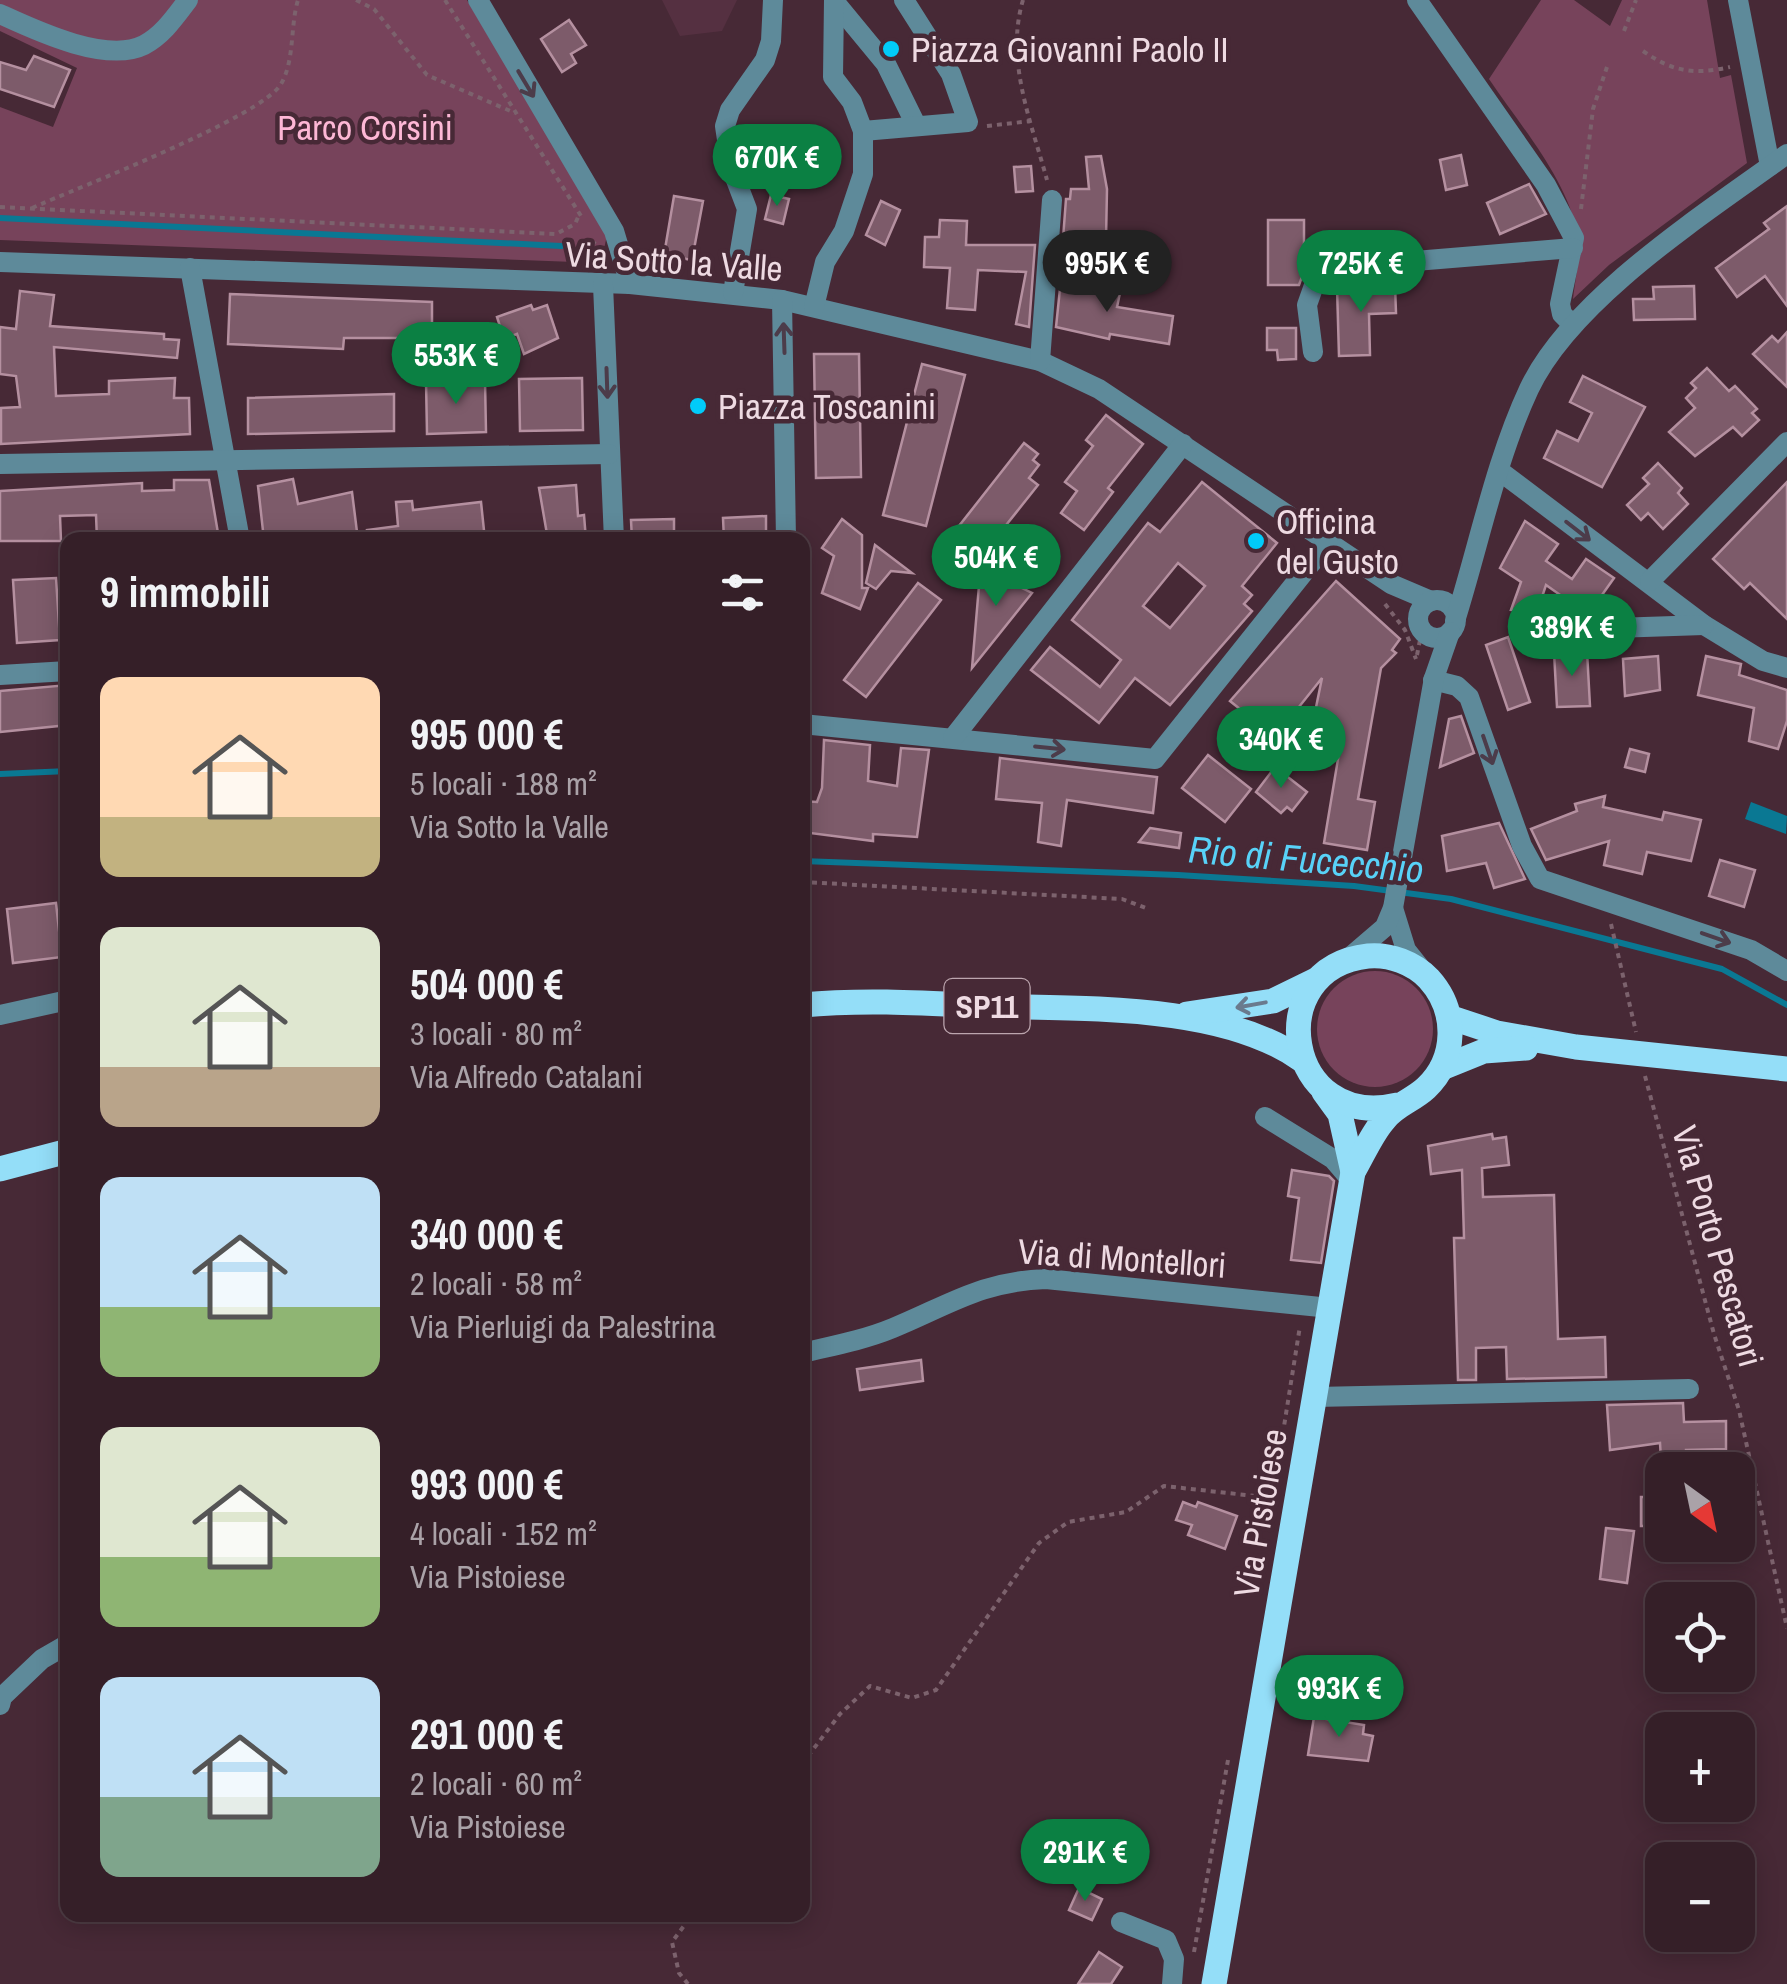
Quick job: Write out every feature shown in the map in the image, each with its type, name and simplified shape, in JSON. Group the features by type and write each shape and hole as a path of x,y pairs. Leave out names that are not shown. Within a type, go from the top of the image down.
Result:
{"main road":[{"path":"1172,1016 1274,1001 1334,968 1387,956 1426,976 1449,1017 1450,1043 1442,1068 1424,1091 1398,1105 1357,1107 1321,1088 1302,1060 1297,1038 1300,1014 1334,968"},
{"name":"SP11","path":"810,1006 918,1003 1172,1016 1256,1036 1302,1060"},
{"path":"1449,1017 1497,1033 1576,1048 1787,1068"},
{"path":"1442,1068 1484,1051 1576,1048"},
{"name":"Via Pistoiese","path":"1321,1088 1340,1114 1352,1176"},
{"name":"Via Pistoiese","path":"1214,1984 1352,1176 1383,1120 1398,1105"},
{"path":"0,1169 60,1153"}],"street":[{"path":"0,14 57,40 110,49 140,47 164,31 188,0"},
{"path":"478,0 614,231 630,284"},
{"path":"733,293 747,209 732,167 725,126 730,110 765,60 771,42 772,0"},
{"path":"863,131 968,122 951,74 904,0"},
{"path":"1418,0 1546,186 1574,243 1560,304 1562,314 1573,325"},
{"path":"1334,968 1385,927 1393,908 1434,679 1529,388 1573,325 1612,288 1779,160 1750,64 1738,0"},
{"path":"834,1 886,64 916,125"},
{"path":"814,307 825,262 857,201 863,174 863,131 852,102 834,77 834,1"},
{"path":"1040,360 1052,200"},
{"path":"1314,352 1307,305 1318,274 1395,271 1415,261 1574,243"},
{"name":"Via Sotto la Valle","path":"0,262 574,286 630,284 733,293 782,300 1040,360 1099,388 1328,542 1420,628"},
{"path":"190,268 239,532"},
{"path":"603,285 614,532"},
{"path":"782,300 786,532"},
{"path":"953,738 1184,444"},
{"path":"1650,581 1786,445"},
{"path":"0,464 609,454"},
{"path":"1501,472 1704,624 1763,661 1787,668"},
{"path":"810,725 1155,759 1328,542"},
{"path":"1434,679 1420,628 1421,609 1469,563"},
{"name":"Via Sotto la Valle","path":"1388,594 1433,601"},
{"path":"1433,601 1450,606 1452,626"},
{"path":"1523,631 1704,624"},
{"path":"1420,628 1434,637 1452,626"},
{"path":"0,675 60,671"},
{"path":"1434,679 1457,686 1469,697 1522,846 1540,879 1751,950 1787,972"},
{"path":"1393,908 1406,950 1426,976"},
{"path":"0,1015 60,1002"},
{"path":"1265,1117 1333,1159 1352,1176"},
{"name":"Via di Montellori","path":"810,1351 890,1330 976,1289 1007,1280 1046,1280 1330,1308"},
{"path":"1315,1397 1689,1389"},
{"path":"0,1705 2,1697 42,1659 60,1649"},
{"path":"1121,1922 1166,1940 1174,1959 1172,1984"}],"path":[{"path":"30,209 231,119 266,98 282,84 298,0"},
{"path":"356,0 374,9 427,75 515,113"},
{"path":"445,0 578,215 587,221"},
{"path":"1023,0 1014,28 1014,55 1052,200"},
{"path":"1624,31 1636,0"},
{"path":"1643,50 1675,70 1699,74 1750,64"},
{"path":"1574,243 1593,109 1606,66"},
{"path":"968,122 996,128 1032,121"},
{"path":"0,207 556,234 575,224 578,215"},
{"path":"574,286 582,258 595,241 592,230"},
{"path":"1388,594 1416,660 1420,628"},
{"path":"810,882 1122,899 1146,908"},
{"name":"Via Porto Pescatori","path":"1612,926 1640,1054 1714,1334 1739,1410 1787,1628"},
{"path":"810,1753 840,1714 870,1686 912,1698 936,1690 1039,1543 1068,1522 1126,1512 1164,1486 1298,1500"},
{"path":"687,1922 672,1942 678,1973 688,1984"}],"shaded area":[{"path":"662,0 737,0 722,31 680,36"}],"green space":[{"name":"Parco Corsini","path":"0,0 467,0 607,235 601,263 0,240 0,107 53,127 77,68 0,31"},
{"path":"1541,0 1574,0 1610,26 1622,0 1707,0 1720,78 1731,75 1747,163 1609,265 1573,299 1579,243 1564,194 1489,79"},
{"path":"1375,971 1397,975 1416,988 1429,1007 1433,1029 1429,1051 1416,1070 1397,1083 1375,1087 1353,1083 1334,1070 1321,1051 1317,1029 1321,1007 1334,988 1353,975"}],"water":[{"path":"1751,802 1787,816 1786,834 1745,819"}],"building":[{"path":"569,20 586,45 571,54 576,63 562,72 541,39"},
{"path":"34,56 70,70 54,107 0,89 0,62 26,70"},
{"path":"1461,155 1467,185 1446,190 1440,160"},
{"path":"1101,156 1107,189 1106,239 1063,239 1066,199 1070,199 1071,189 1089,189 1086,157"},
{"path":"1031,166 1033,191 1016,192 1014,167"},
{"path":"1529,184 1546,214 1500,234 1487,203"},
{"path":"771,195 789,199 783,224 765,219"},
{"path":"674,196 703,201 692,260 664,255"},
{"path":"881,201 900,210 885,245 866,235"},
{"path":"1787,206 1787,306 1765,276 1737,297 1716,268 1769,229 1764,223"},
{"path":"940,220 967,221 966,245 1035,245 1029,327 1016,324 1026,272 978,270 975,310 947,308 950,268 924,267 925,237 939,237"},
{"path":"1268,220 1304,220 1304,271 1299,285 1268,285"},
{"path":"1061,279 1120,293 1117,307 1173,316 1169,344 1110,334 1109,339 1056,327"},
{"path":"1395,285 1396,313 1369,314 1370,355 1339,356 1337,287"},
{"path":"1694,286 1695,319 1634,320 1633,299 1654,299 1653,287"},
{"path":"20,291 54,295 50,326 164,334 164,339 179,340 177,358 54,347 56,396 109,394 109,381 175,378 174,398 189,398 190,434 1,444 1,408 20,407 16,376 0,374 0,327 16,329"},
{"path":"230,294 432,302 432,338 344,338 343,349 228,344"},
{"path":"531,305 533,310 547,305 558,338 524,354 517,334 504,339 497,317"},
{"path":"1267,328 1296,328 1296,359 1278,360 1277,350 1267,350"},
{"path":"1787,332 1787,387 1753,354 1772,336 1778,342"},
{"path":"814,354 859,354 861,477 816,478"},
{"path":"922,364 965,375 926,526 883,515"},
{"path":"1707,368 1729,391 1735,386 1757,409 1752,413 1759,420 1742,436 1733,427 1695,456 1669,432 1695,408 1686,398 1696,388 1691,383"},
{"path":"1583,376 1645,407 1602,487 1544,458 1557,431 1578,441 1592,413 1570,402"},
{"path":"582,378 583,430 520,431 519,379"},
{"path":"485,380 486,432 427,434 426,381"},
{"path":"394,394 394,431 248,434 248,398"},
{"path":"1106,415 1143,444 1108,488 1113,492 1084,530 1061,513 1077,491 1065,482 1093,446 1086,440"},
{"path":"1024,443 1038,454 1033,460 1039,465 1029,478 1038,485 999,534 995,530 984,544 965,542 955,535 959,526"},
{"path":"1658,463 1682,488 1678,493 1688,504 1663,529 1648,513 1641,520 1627,505 1649,484 1643,478"},
{"path":"293,479 298,504 352,492 357,532 263,532 258,486"},
{"path":"174,480 209,480 218,532 97,532 96,515 60,516 60,541 0,541 0,491 142,483 142,491 174,490"},
{"path":"1202,482 1277,543 1242,586 1252,595 1244,604 1252,611 1170,705 1135,678 1099,723 1031,670 1050,647 1100,687 1121,660 1072,620 1148,523 1160,532","holes":["1178,563 1205,586 1170,628 1143,606"]},
{"path":"1787,482 1787,619 1750,583 1744,589 1713,559"},
{"path":"576,485 578,516 584,515 585,532 547,532 539,488"},
{"path":"412,501 413,510 481,502 484,532 367,532 398,526 396,502"},
{"path":"766,516 766,532 724,532 723,518"},
{"path":"674,519 674,532 632,532 631,520"},
{"path":"842,519 862,535 862,588 868,588 860,609 822,593 834,556 822,548"},
{"path":"1525,521 1558,544 1546,561 1572,579 1586,559 1614,578 1597,602 1588,596 1580,609 1546,585 1537,612 1511,610 1521,582 1500,568"},
{"path":"875,545 912,573 891,571 876,589 866,583"},
{"path":"980,574 1020,579 1018,586 1032,593 972,668"},
{"path":"56,578 60,640 17,643 13,580"},
{"path":"1336,581 1400,639 1392,650 1396,653 1381,668 1358,799 1375,802 1367,850 1324,843 1339,753 1329,765 1305,761 1322,678 1275,737 1230,701"},
{"path":"918,583 941,600 866,697 844,680"},
{"path":"1508,637 1530,702 1508,710 1486,645"},
{"path":"1587,651 1590,706 1557,707 1554,652"},
{"path":"1658,656 1660,690 1625,696 1623,659"},
{"path":"1706,656 1741,664 1739,675 1787,690 1787,721 1778,749 1749,741 1754,708 1698,695"},
{"path":"60,686 60,726 0,732 0,691"},
{"path":"1461,716 1474,753 1440,767 1449,719"},
{"path":"824,740 870,745 868,781 897,786 901,748 929,750 917,837 873,834 873,841 810,833 810,802 817,802 822,788"},
{"path":"1630,749 1649,754 1645,772 1625,767"},
{"path":"1208,755 1251,789 1225,822 1182,788"},
{"path":"1000,758 1157,777 1153,813 1067,800 1061,846 1038,842 1042,803 996,799"},
{"path":"1275,767 1307,792 1292,811 1287,807 1281,813 1256,792"},
{"path":"1605,796 1603,807 1662,820 1664,812 1701,820 1691,861 1647,852 1642,874 1604,865 1609,841 1546,860 1531,829 1577,811 1575,804"},
{"path":"1499,823 1525,879 1494,888 1486,863 1447,871 1442,836"},
{"path":"1150,828 1181,833 1179,848 1139,842"},
{"path":"1720,860 1755,870 1744,907 1709,896"},
{"path":"56,903 60,957 13,963 7,909"},
{"path":"1492,1134 1493,1139 1506,1137 1509,1165 1482,1168 1483,1197 1554,1195 1558,1339 1605,1337 1606,1377 1507,1379 1506,1347 1476,1348 1476,1380 1458,1380 1454,1238 1464,1238 1462,1170 1431,1174 1428,1146"},
{"path":"1292,1170 1329,1176 1334,1181 1321,1263 1291,1260 1299,1198 1288,1196"},
{"path":"921,1360 923,1381 860,1390 857,1369"},
{"path":"1683,1403 1684,1422 1726,1421 1726,1449 1661,1452 1660,1443 1610,1450 1607,1405"},
{"path":"1641,1497 1645,1497 1645,1526 1641,1526"},
{"path":"1183,1502 1196,1507 1198,1502 1237,1516 1225,1549 1188,1535 1192,1525 1176,1520"},
{"path":"1606,1528 1634,1531 1627,1583 1600,1579"},
{"path":"1314,1717 1364,1725 1363,1734 1373,1736 1368,1761 1308,1755"},
{"path":"1079,1888 1102,1899 1092,1920 1069,1910"},
{"path":"1099,1952 1122,1967 1111,1984 1078,1984"}],"waterway":[{"path":"0,218 561,246"},
{"name":"Rio di Fucecchio","path":"0,774 60,771"},
{"name":"Rio di Fucecchio","path":"810,861 1178,875 1354,886 1451,899 1722,969 1787,1005"}],"place":[{"name":"Piazza Giovanni Paolo II","path":"891,49"},
{"name":"Piazza Toscanini","path":"698,406"},
{"name":"Officina del Gusto","path":"1256,541"}]}
